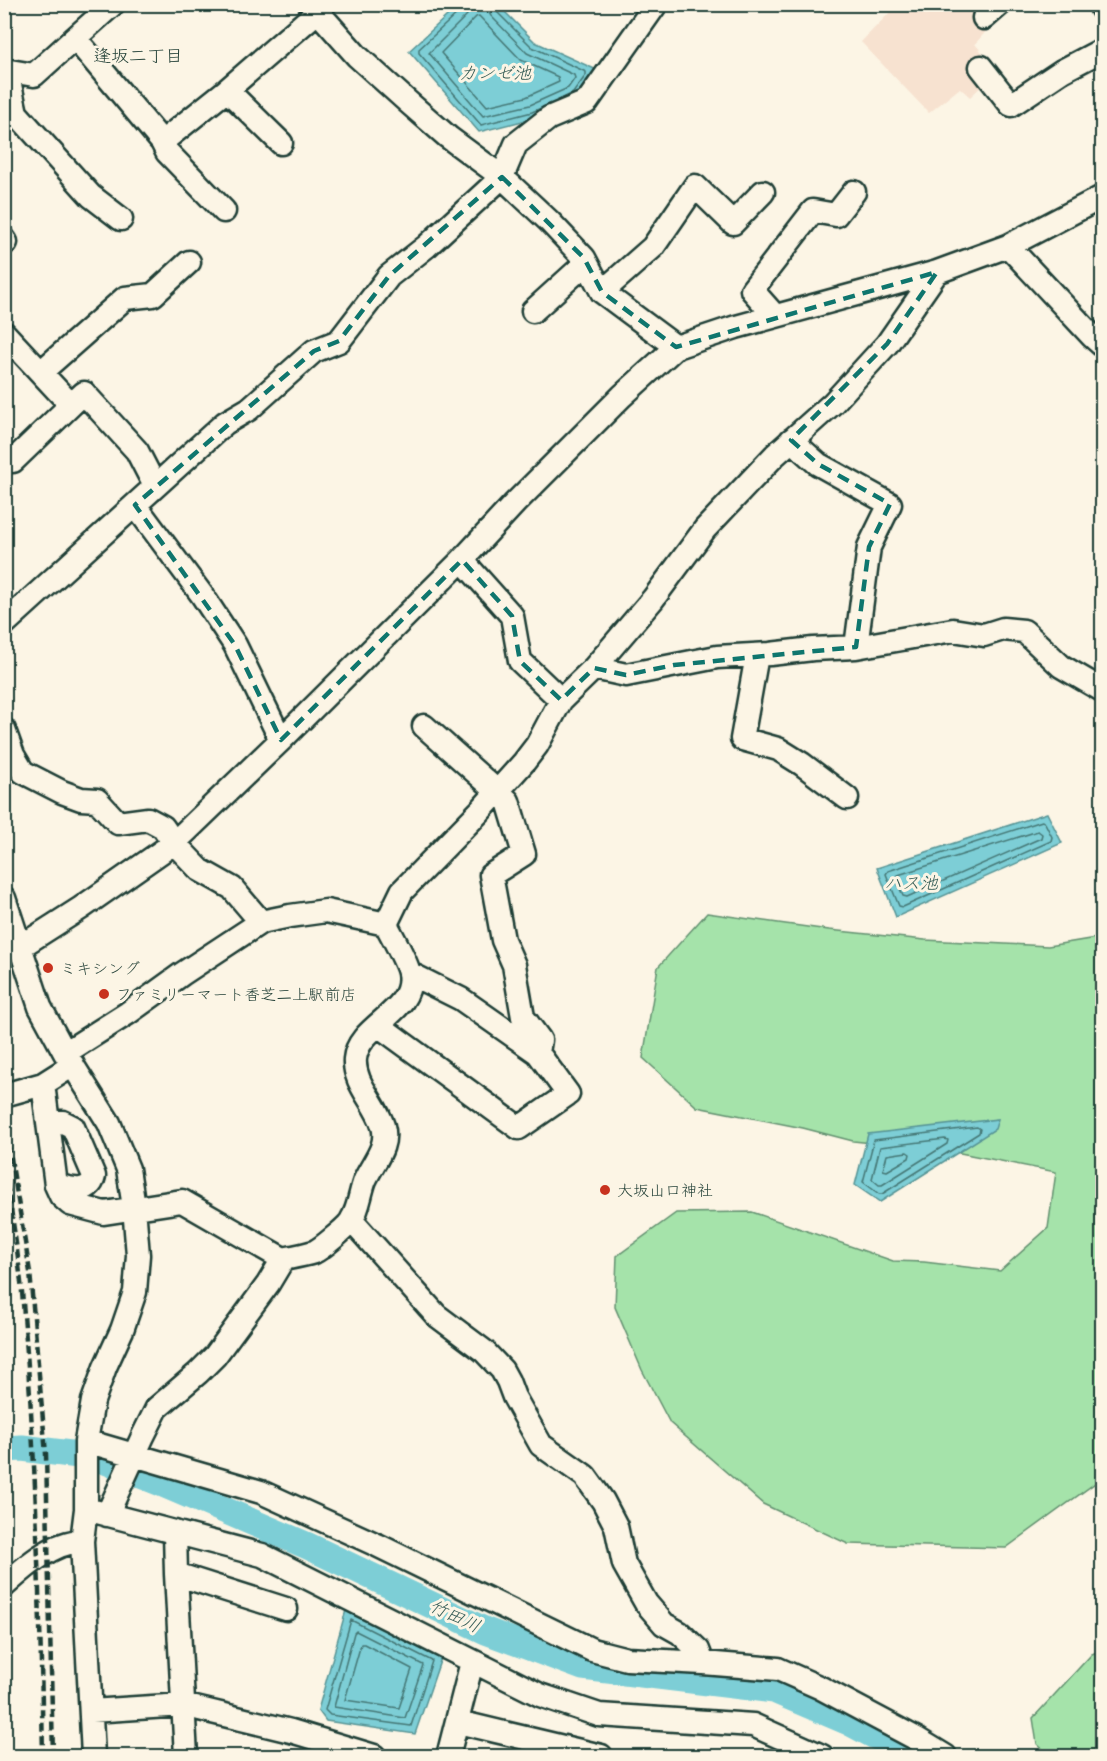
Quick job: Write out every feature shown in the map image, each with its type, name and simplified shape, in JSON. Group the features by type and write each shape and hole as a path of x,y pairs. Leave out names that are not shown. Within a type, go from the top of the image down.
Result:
{"street":[{"path":"113,4 34,75 6,71 16,113 91,196 121,219"},
{"path":"4,624 225,423 249,409 314,351 339,341 389,276 427,246 502,177 516,144 549,118 587,102 656,4"},
{"path":"1100,4 1102,9"},
{"path":"162,142 227,90 314,8 357,56 448,137 502,177 549,221 586,263 602,292 676,347"},
{"path":"75,38 162,142 167,152 224,211"},
{"path":"981,67 1011,105 1062,71 1102,50"},
{"path":"227,90 281,143"},
{"path":"602,292 653,247 695,186 733,223 763,192"},
{"path":"775,316 752,290 813,211 836,215 854,192"},
{"path":"20,946 81,908 174,843 462,560 515,502 622,396 676,347 775,316 937,272 1008,246 1102,197"},
{"path":"1008,246 1102,345"},
{"path":"41,372 125,298 153,295 189,262"},
{"path":"533,311 586,263"},
{"path":"386,924 402,891 480,811 537,745 561,700 594,668 653,598 705,529 775,455 833,403 887,344 937,272"},
{"path":"4,333 71,405"},
{"path":"13,461 84,393 137,451 155,486"},
{"path":"791,440 818,464 890,504 868,547 856,646"},
{"path":"135,505 202,595 235,645 281,740"},
{"path":"462,560 512,616 520,661 561,700"},
{"path":"594,668 626,675 717,657 856,646 953,630 984,635 1003,629 1024,631 1061,666 1102,690"},
{"path":"758,655 742,739 778,749 847,798"},
{"path":"424,726 508,801 524,854 491,874 502,940 514,965 523,1017 540,1040 538,1053"},
{"path":"4,730 13,755 23,772 62,792 81,799 96,800 118,823 148,819 164,827 174,843 200,870 232,888 261,922"},
{"path":"4,898 40,1007 109,1123 128,1169 134,1207 138,1256 135,1292 93,1401 86,1441 97,1512"},
{"path":"4,1095 42,1084 69,1059 128,1013 261,922 326,911 386,924"},
{"path":"42,1084 56,1185 61,1196 70,1204 104,1213 182,1200 283,1259 316,1251 352,1221 366,1180 385,1140 376,1108 357,1076 355,1059 365,1037 393,1012 409,990 409,973 386,924"},
{"path":"378,1025 519,1128 568,1094 538,1053 461,999 409,973"},
{"path":"49,1122 63,1122 73,1127 94,1176 88,1188 73,1190 56,1185"},
{"path":"352,1221 436,1315 484,1351 502,1370 513,1397 540,1445 585,1476 603,1502 616,1526 624,1564 646,1604 664,1624 680,1633 698,1650 703,1663"},
{"path":"93,1756 82,1541 97,1512 135,1456 157,1408 214,1356 268,1284 283,1259"},
{"path":"86,1441 261,1492 388,1550 592,1650 627,1659 778,1669 822,1688 945,1756"},
{"path":"97,1512 262,1555 540,1695 599,1715 753,1725 822,1756"},
{"path":"175,1532 186,1756"},
{"path":"4,1586 27,1565 69,1542 82,1541"},
{"path":"176,1574 285,1608"},
{"path":"448,1756 472,1662"},
{"path":"91,1711 183,1705 291,1731 374,1756"},
{"path":"458,1722 601,1756"}],"highlighted area":[{"path":"502,177 584,258 602,292 676,347 937,272 887,344 791,440 818,464 890,504 869,547 856,647 674,665 626,675 594,668 561,700 520,661 512,616 462,560 281,740 235,645 135,505 314,351 339,341 389,276"}],"shaded area":[{"path":"897,5 916,5 926,15 939,5 966,5 988,29 975,44 998,71 970,97 960,88 929,113 861,42"}],"green space":[{"path":"707,913 829,930 925,940 1048,946 1102,937 1102,1478 1006,1548 848,1544 763,1504 670,1423 642,1370 615,1307 617,1256 676,1213 752,1212 893,1261 924,1262 1000,1271 1048,1228 1056,1172 950,1151 853,1141 803,1128 697,1107 643,1058 658,967"},
{"path":"1102,1650 1102,1756 1050,1756 1037,1744 1033,1718 1092,1654"}],"water":[{"name":"カンゼ池","path":"459,5 498,5 535,42 597,70 577,98 534,118 479,132 409,51"},
{"name":"ハス池","path":"1047,813 1062,843 896,917 877,868"},
{"path":"998,1119 995,1129 880,1202 855,1185 868,1134"},
{"path":"346,1610 441,1658 415,1734 326,1721 318,1710"}],"waterway":[{"name":"竹田川","path":"4,1449 22,1448 95,1457 308,1546 486,1631 583,1667 774,1690 849,1722 913,1756"}],"railway":[{"path":"4,1117 30,1272 46,1454 53,1756"},
{"path":"5,1170 20,1277 31,1408 39,1582 43,1756"}],"place":[{"name":"ミキシング","path":"48,968"},
{"name":"ファミリーマート香芝二上駅前店","path":"104,994"},
{"name":"大坂山口神社","path":"605,1190"}],"district":[{"name":"逢坂二丁目","path":"138,56"}]}
